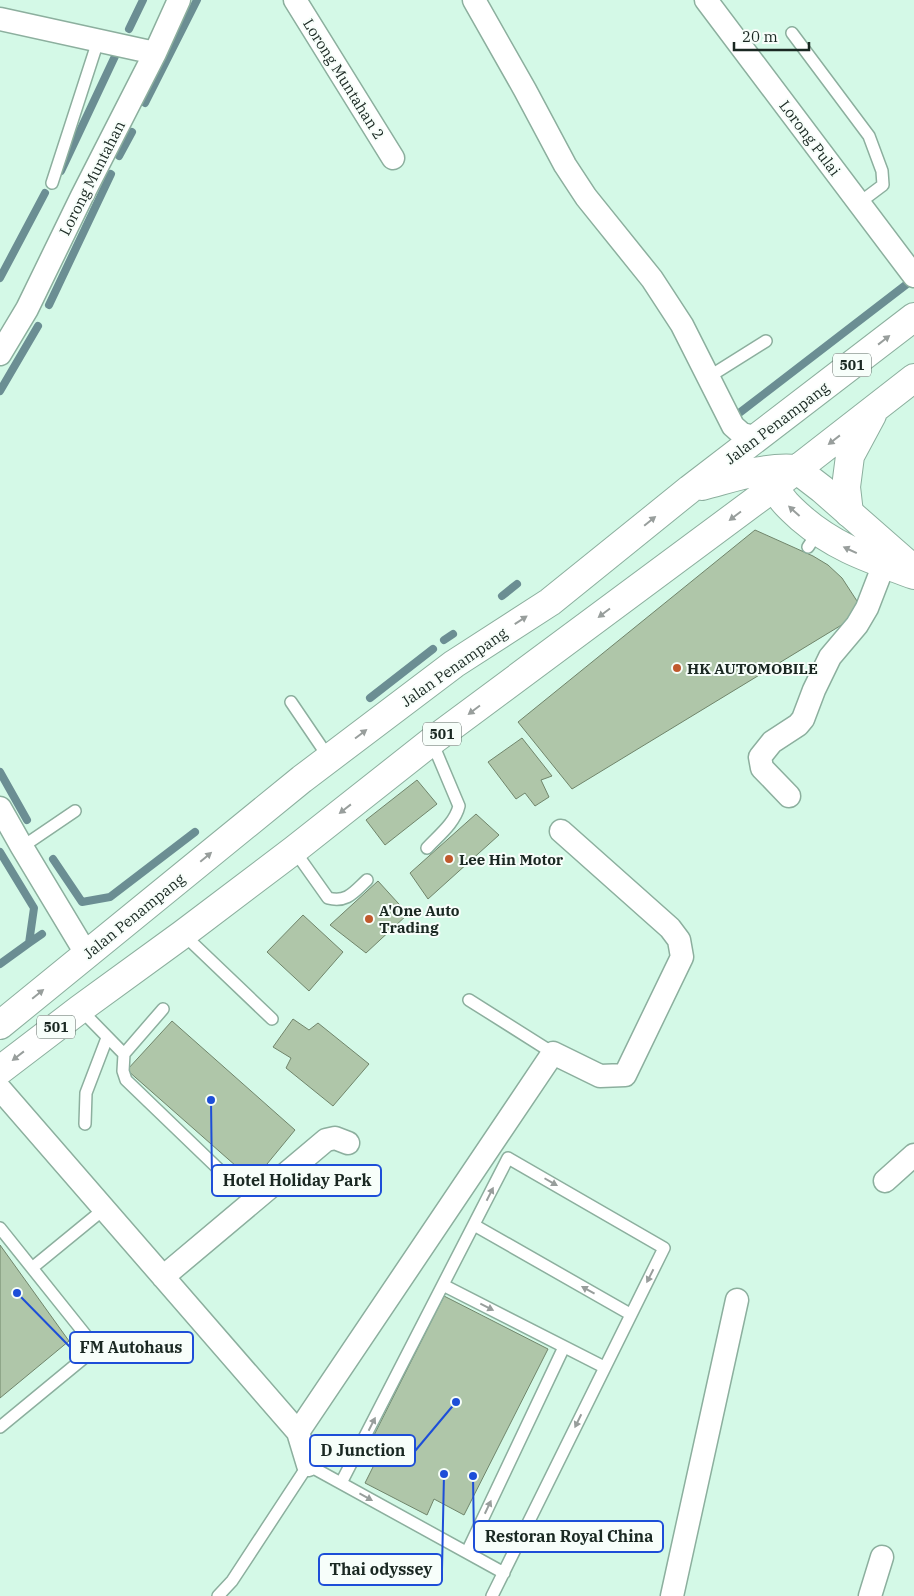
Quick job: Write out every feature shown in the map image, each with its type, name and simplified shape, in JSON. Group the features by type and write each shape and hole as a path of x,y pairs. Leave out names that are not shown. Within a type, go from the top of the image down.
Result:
{"main road":[{"name":"Jalan Penampang","path":"0,1025 329,758 454,664 550,602 690,489 914,318"},
{"name":"501","path":"0,1070 294,850 432,741 781,475 914,378"},
{"path":"849,513 846,487 850,456 878,405"},
{"path":"791,413 780,443 781,475 778,495 813,540 914,575"},
{"path":"690,489 753,473 781,475 816,484 914,570"}],"street":[{"name":"Lorong Muntahan","path":"0,354 28,309 82,196 155,53 179,0"},
{"name":"Lorong Muntahan 2","path":"295,0 393,158"},
{"path":"474,0 565,165 586,196 652,279 682,325 734,426 742,434 757,438"},
{"name":"Lorong Pulai","path":"706,0 914,276"},
{"path":"6,13 98,41 155,53"},
{"path":"789,796 762,768 760,756 772,742 798,725 803,719 830,657 857,625 867,608 884,564"},
{"path":"0,808 87,955"},
{"path":"298,1432 553,1053 600,1076 625,1076 682,957 679,940 670,928 561,831"},
{"path":"0,1089 298,1432 308,1465"},
{"path":"163,1277 326,1140 335,1138 348,1143"},
{"path":"885,1181 914,1154"},
{"path":"672,1596 738,1300"},
{"path":"870,1596 882,1557"}],"lane":[{"path":"792,33 869,136 882,171 883,185 858,203"},
{"path":"52,183 98,41"},
{"path":"708,378 766,341"},
{"path":"291,702 329,758"},
{"path":"427,848 453,819 459,806 432,741"},
{"path":"22,847 75,810"},
{"path":"294,850 328,898 338,900 348,897 367,880"},
{"path":"183,934 272,1019"},
{"path":"469,1000 553,1053"},
{"path":"80,1009 124,1054"},
{"path":"163,1009 124,1054 123,1071 126,1080 233,1183"},
{"path":"85,1124 86,1093 107,1038"},
{"path":"342,1483 508,1158 664,1248 492,1596"},
{"path":"32,1268 104,1209"},
{"path":"474,1225 630,1314"},
{"path":"0,1228 96,1348 0,1427"},
{"path":"444,1285 604,1367"},
{"path":"467,1552 564,1347"},
{"path":"218,1596 232,1581 308,1465 504,1573"}],"building":[{"name":"HK AUTOMOBILE","path":"755,530 813,556 828,565 842,578 857,601 858,615 572,789 518,722"},
{"path":"522,738 552,776 541,780 549,797 535,806 525,793 516,799 488,762"},
{"path":"417,780 437,804 385,845 366,820"},
{"name":"Lee Hin Motor","path":"476,814 499,835 428,899 410,873"},
{"name":"A'One Auto Trading","path":"378,881 408,914 366,953 330,925"},
{"path":"303,915 343,952 309,991 267,952"},
{"path":"293,1019 309,1030 318,1023 369,1064 333,1106 286,1068 291,1058 273,1047"},
{"path":"172,1021 295,1130 253,1181 127,1070"},
{"path":"0,1245 69,1341 0,1398"},
{"path":"444,1296 548,1349 464,1515 434,1499 427,1515 365,1483 376,1461 364,1455"}],"waterway":[{"path":"129,29 143,0"},
{"path":"145,103 197,0"},
{"path":"61,171 117,52"},
{"path":"119,156 132,132"},
{"path":"49,305 111,174"},
{"path":"0,278 45,193"},
{"path":"734,417 907,284"},
{"path":"0,391 38,326"},
{"path":"502,596 517,584"},
{"path":"444,640 453,634"},
{"path":"370,698 433,649"},
{"path":"0,772 27,820"},
{"path":"53,859 82,902 110,897 195,832"},
{"path":"0,852 34,908 29,943 0,964"},
{"path":"29,943 42,934"}],"place":[{"name":"HK AUTOMOBILE","path":"677,668"},
{"name":"Lee Hin Motor","path":"449,859"},
{"name":"A'One Auto Trading","path":"369,919"},
{"name":"Hotel Holiday Park","path":"211,1100"},
{"name":"FM Autohaus","path":"17,1293"},
{"name":"D Junction","path":"456,1402"},
{"name":"Thai odyssey","path":"444,1474"},
{"name":"Restoran Royal China","path":"473,1476"}]}
